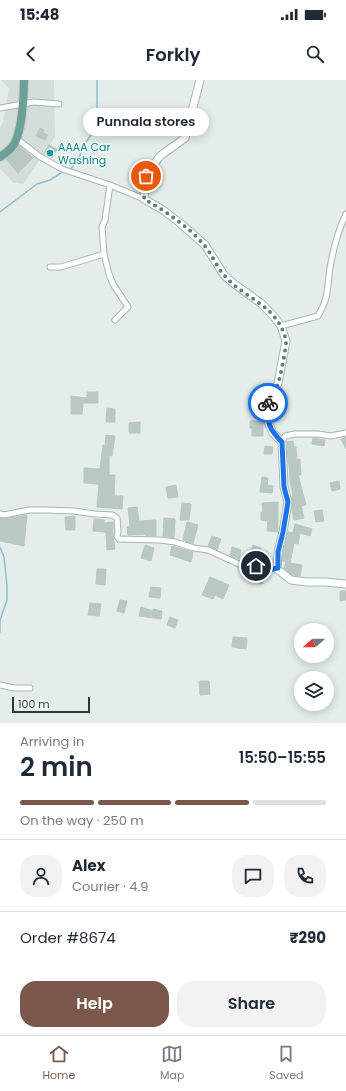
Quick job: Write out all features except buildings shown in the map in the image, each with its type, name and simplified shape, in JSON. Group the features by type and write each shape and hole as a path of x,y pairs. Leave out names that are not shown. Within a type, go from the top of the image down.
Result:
{"main road":[{"path":"0,157 12,148 17,139 24,104 24,80"},
{"path":"200,80 185,138 160,156 146,176 144,199 164,210 205,245 224,275 262,304 281,326 286,341 278,383 268,402 268,422 273,433 282,442 284,487 288,502 278,552 277,569 291,580 346,584"}],"street":[{"path":"0,108 44,102 59,104"},
{"path":"17,139 39,156 56,166 144,199"},
{"path":"110,185 105,220 102,226 104,254 113,284 128,307 115,320"},
{"path":"281,326 318,316 323,308 326,300 335,242 346,214"},
{"path":"50,267 61,267 104,254"},
{"path":"282,442 285,436 295,434 318,434 331,436 346,433"},
{"path":"0,514 4,515 29,510 47,510 112,515 117,518 119,539 175,542 194,548 208,550 239,564 266,568 278,568"},
{"path":"0,685 14,688 30,688"}],"shaded area":[{"path":"1,80 54,80 55,137 23,184 14,183 0,169 0,127 3,122 9,89"}],"waterway":[{"path":"71,169 91,135 97,110 97,80"},
{"path":"0,212 37,184 50,180 61,173"},
{"path":"0,547 4,557 7,586 7,600 0,620 0,632"}],"way so far":[{"path":"146,176 144,199 172,216 205,245 224,275 262,304 281,326 286,341 278,383 268,403"}],"place":[{"name":"AAAA Car Washing","path":"50,153"},
{"name":"Punnala stores","path":"146,176"}],"route":[{"path":"256,566 272,569 278,568 278,552 288,502 282,471 282,442 273,433 268,422 268,403"}]}
